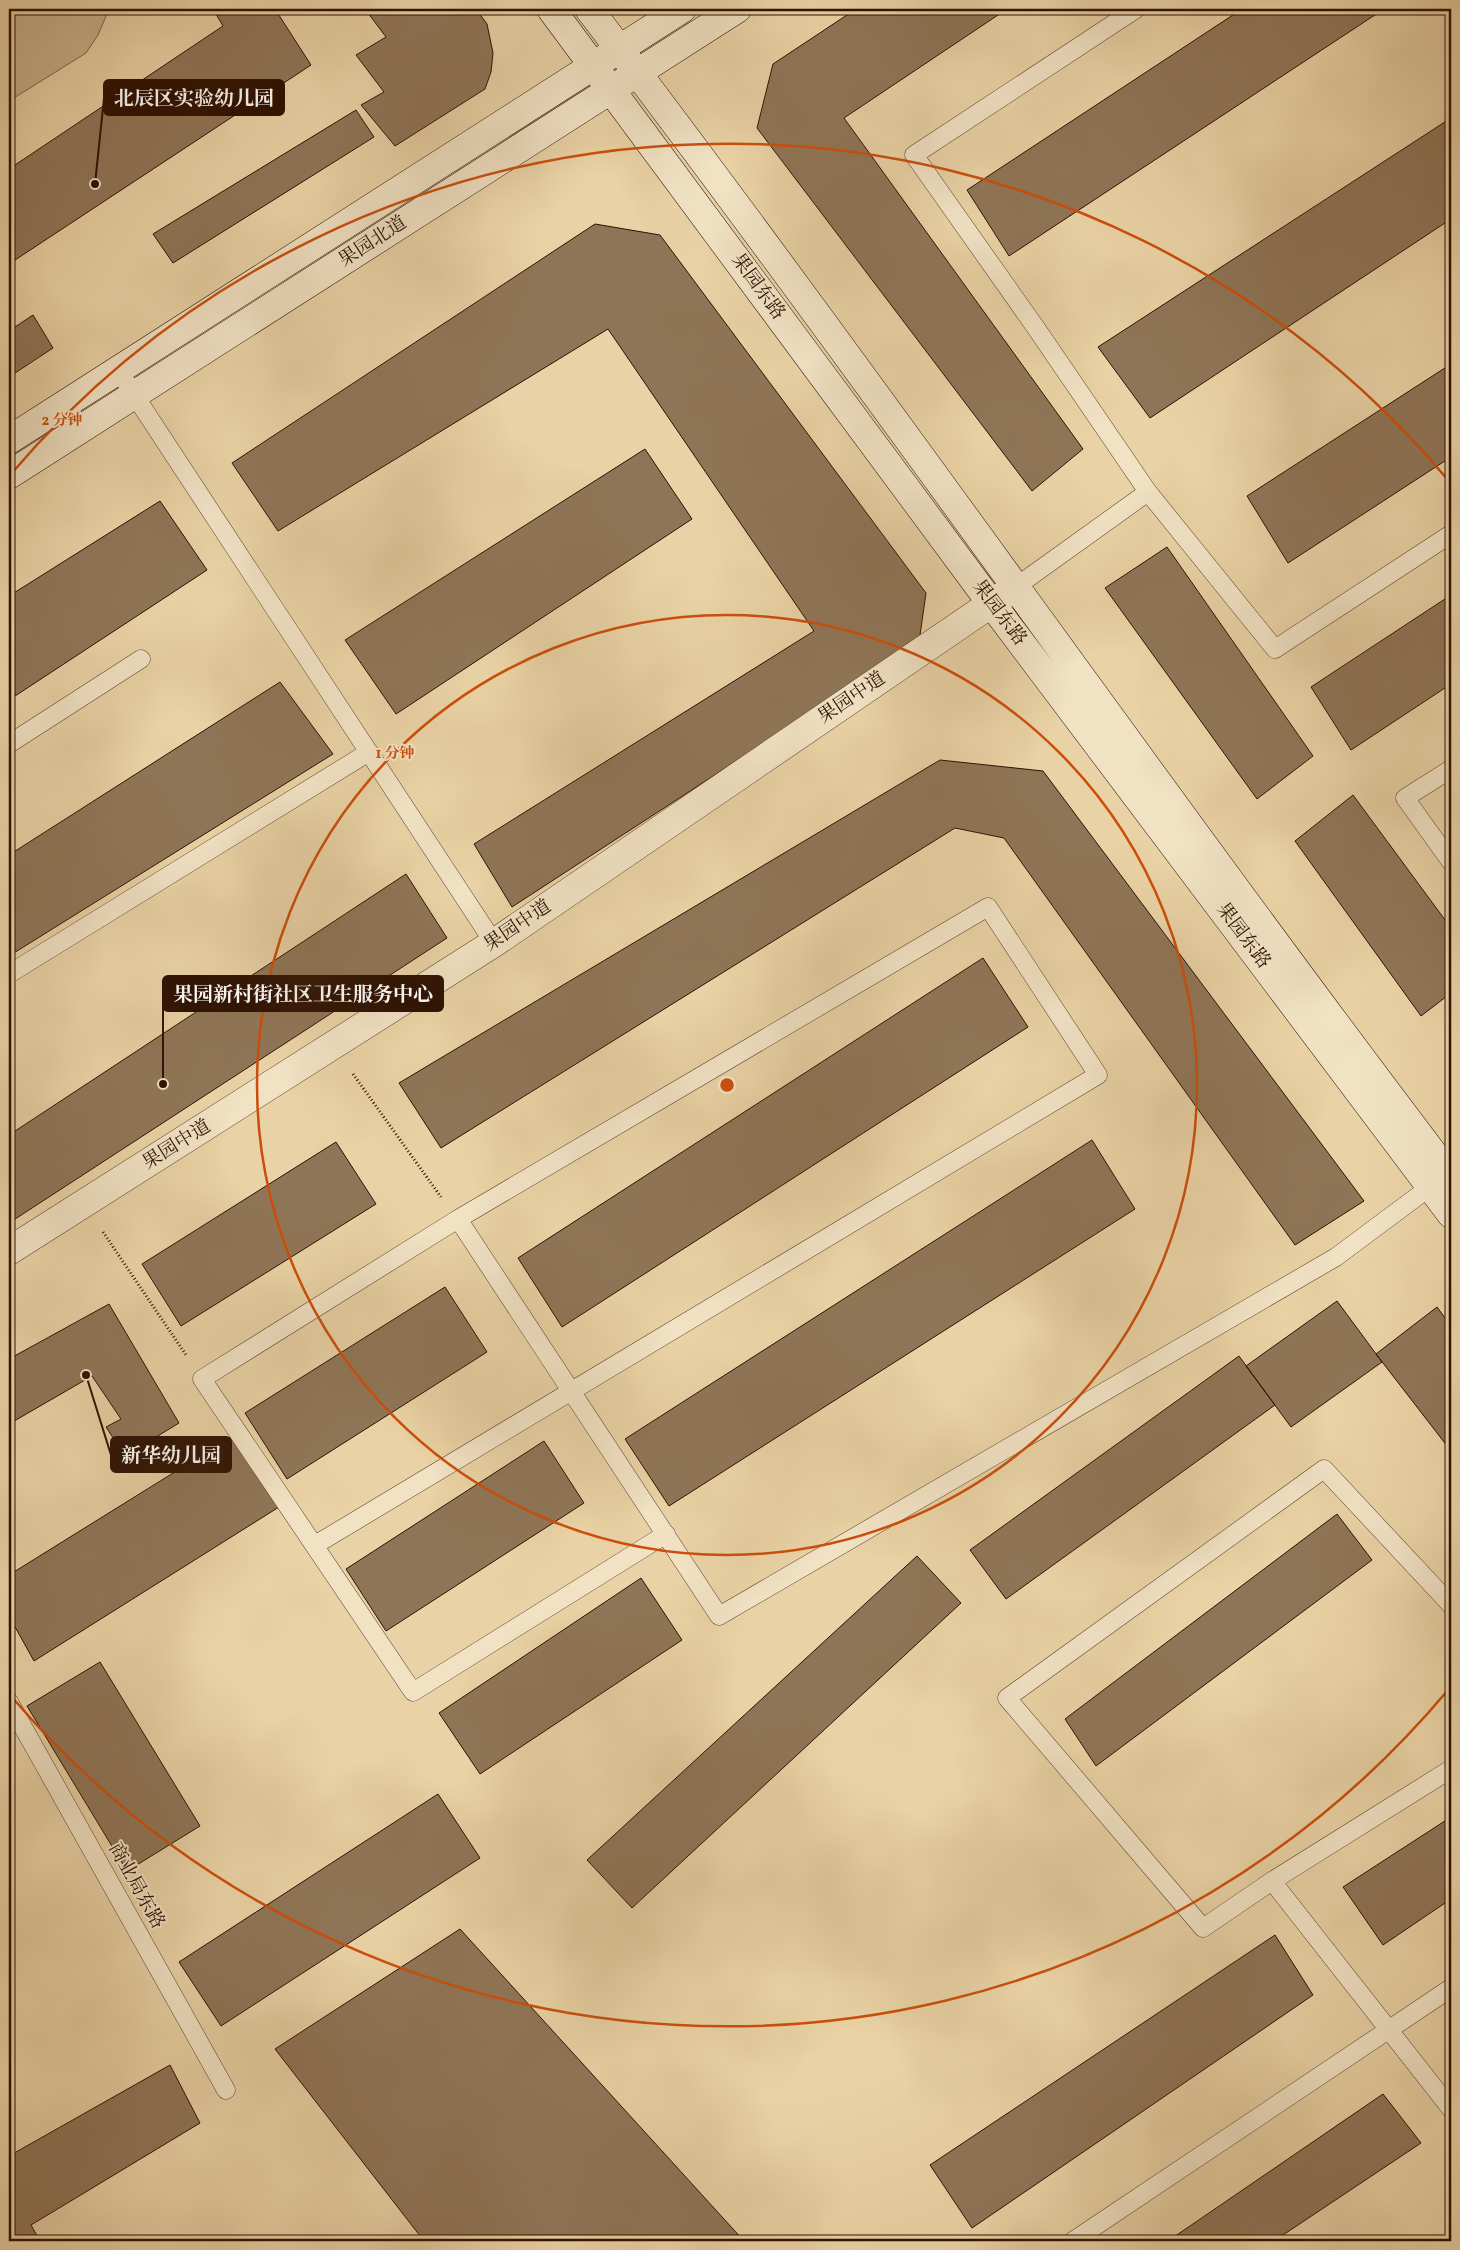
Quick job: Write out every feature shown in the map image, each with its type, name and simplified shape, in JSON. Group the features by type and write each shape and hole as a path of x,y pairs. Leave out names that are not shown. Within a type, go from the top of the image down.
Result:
{"street":[{"name":"果园东路","path":"551,9 991,603 1443,1179"},
{"name":"果园东路","path":"589,9 1017,586 1221,866 1443,1179 1451,1214"},
{"name":"果园北道","path":"9,440 682,9"},
{"name":"果园北道","path":"9,475 736,9"},
{"name":"果园中道","path":"9,1252 494,943 1017,586"}],"lane":[{"path":"1136,9 914,155 1036,328 1148,492 1275,649 1451,534"},
{"path":"118,370 494,943"},
{"path":"1017,586 1148,492"},
{"path":"9,744 141,660"},
{"path":"9,974 369,752"},
{"path":"1451,769 1405,798 1451,862"},
{"path":"315,1545 1098,1075 988,907 458,1219 202,1378 413,1692 666,1534"},
{"path":"458,1219 718,1616 1336,1257 1443,1179"},
{"path":"1451,1605 1324,1469 1007,1698 1203,1928 1272,1881 1451,1769"},
{"name":"商业局东路","path":"9,1702 226,2090"},
{"path":"1272,1881 1451,2109"},
{"path":"1073,2241 1451,1988"}],"path":[{"path":"333,1046 458,1219"},
{"path":"84,1203 202,1378"}],"shaded area":[{"path":"9,9 109,9 98,35 86,53 9,101"}],"building":[{"path":"213,9 275,9 311,65 9,264 9,169 223,26"},
{"path":"365,9 476,9 487,24 493,53 491,72 485,89 395,146 361,105 384,92 356,55 386,37"},
{"path":"856,9 1007,9 844,118 1083,449 1032,491 757,128 773,64"},
{"path":"1242,9 1384,9 1009,256 967,190"},
{"path":"356,110 374,137 173,263 153,234"},
{"path":"1451,118 1451,219 1150,418 1098,347"},
{"path":"595,224 660,235 926,593 919,642 512,907 474,844 814,631 608,329 278,531 232,463"},
{"path":"33,315 53,348 9,377 9,331"},
{"path":"1451,364 1451,457 1288,563 1247,496"},
{"path":"645,449 692,519 396,714 345,640"},
{"path":"160,501 207,570 9,700 9,596"},
{"path":"1167,547 1313,756 1257,799 1105,588"},
{"path":"1451,595 1451,684 1351,750 1311,687"},
{"path":"280,682 333,754 9,956 9,855"},
{"path":"940,760 1043,771 1364,1201 1295,1245 1004,838 955,828 441,1148 399,1083"},
{"path":"1353,795 1451,928 1451,993 1421,1016 1295,841"},
{"path":"406,874 447,938 9,1223 9,1135"},
{"path":"983,958 1028,1027 562,1327 518,1258"},
{"path":"1092,1140 1135,1209 669,1506 625,1439"},
{"path":"336,1142 376,1204 181,1326 142,1264"},
{"path":"445,1287 487,1352 287,1479 245,1413"},
{"path":"1337,1301 1382,1362 1291,1427 1246,1366"},
{"path":"109,1304 179,1423 125,1456 106,1427 121,1419 92,1376 9,1424 9,1359"},
{"path":"1437,1307 1451,1326 1451,1451 1376,1354"},
{"path":"1239,1356 1275,1405 1006,1599 970,1550"},
{"path":"231,1437 279,1507 34,1661 9,1616 9,1575"},
{"path":"544,1441 584,1503 386,1631 346,1569"},
{"path":"1337,1514 1372,1560 1096,1766 1065,1719"},
{"path":"917,1556 961,1603 632,1908 587,1860"},
{"path":"641,1578 682,1640 480,1774 439,1713"},
{"path":"100,1662 200,1826 127,1871 27,1706"},
{"path":"438,1794 480,1858 221,2026 179,1962"},
{"path":"1451,1817 1451,1899 1383,1945 1343,1887"},
{"path":"460,1929 744,2241 424,2241 275,2049"},
{"path":"1275,1935 1313,1995 972,2228 930,2165"},
{"path":"170,2065 200,2123 31,2225 40,2241 9,2241 9,2156"},
{"path":"1383,2094 1421,2143 1274,2241 1168,2241"}],"place":[{"name":"北辰区实验幼儿园","path":"95,184"},
{"name":"果园新村街社区卫生服务中心","path":"163,1084"},
{"name":"新华幼儿园","path":"86,1375"}]}
